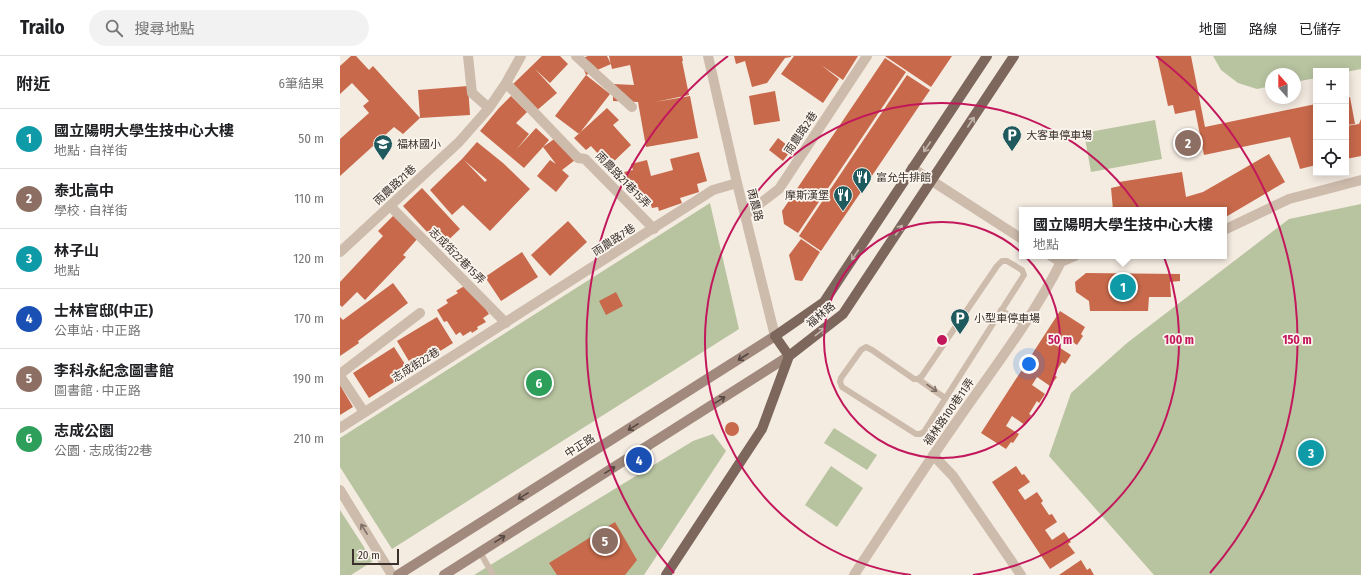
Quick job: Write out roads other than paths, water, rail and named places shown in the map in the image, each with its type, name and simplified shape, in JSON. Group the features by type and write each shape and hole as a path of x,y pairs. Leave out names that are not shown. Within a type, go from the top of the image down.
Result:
{"main road":[{"name":"福林路","path":"775,336 824,302 987,56"},
{"name":"福林路","path":"789,356 843,314 1014,56"},
{"name":"雨農路","path":"775,336 789,356"},
{"name":"中正路","path":"398,575 775,336"},
{"path":"444,575 789,356"},
{"path":"666,575 762,428 789,356"}],"street":[{"path":"468,56 472,93 489,108"},
{"name":"雨農路21巷","path":"340,252 459,142 489,108 506,83 521,56"},
{"path":"576,56 632,107"},
{"name":"雨農路","path":"708,56 737,183 775,336"},
{"name":"雨農路2巷","path":"745,215 779,189 867,56"},
{"name":"雨農路21巷15弄","path":"506,83 578,158 585,158 654,229"},
{"path":"912,168 1019,237"},
{"path":"1227,229 1288,199 1361,180"},
{"name":"雨農路7巷","path":"506,323 713,190 737,183"},
{"name":"志成街22巷15弄","path":"390,206 506,323"},
{"path":"1056,259 1062,262 1068,259"},
{"name":"福林路100巷11弄","path":"854,575 933,455 1047,291 1062,262"},
{"path":"364,412 340,375 420,314"},
{"name":"志成街22巷","path":"340,428 506,323"},
{"path":"933,455 953,476 1021,575"},
{"path":"340,490 392,575"}],"lane":[{"path":"918,379 922,376 1002,261 1007,260 1022,270 1024,275 924,432 916,434 842,387 840,382 841,378 861,350 866,348 872,350 914,379 918,379 945,398"},
{"path":"1001,310 1024,325"},
{"path":"480,552 493,575"}],"place":[{"name":"泰北高中","path":"1188,143"},
{"name":"大客車停車場","path":"1012,152"},
{"name":"福林國小","path":"383,161"},
{"name":"富允牛排館","path":"862,194"},
{"name":"摩斯漢堡","path":"843,212"},
{"name":"國立陽明大學生技中心大樓","path":"1123,287"},
{"name":"小型車停車場","path":"960,335"},
{"name":"志成公園","path":"539,383"},
{"name":"林子山","path":"1311,453"},
{"name":"士林官邸(中正)","path":"639,460"},
{"name":"李科永紀念圖書館","path":"605,541"}]}
